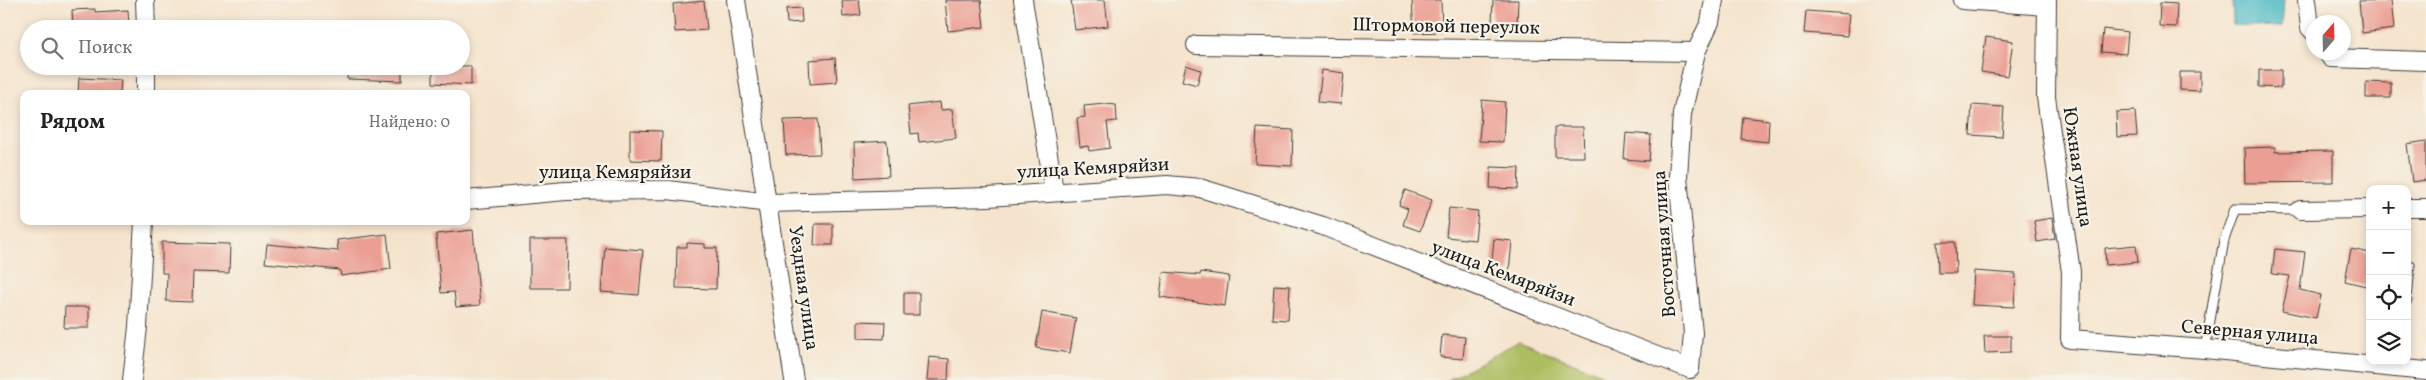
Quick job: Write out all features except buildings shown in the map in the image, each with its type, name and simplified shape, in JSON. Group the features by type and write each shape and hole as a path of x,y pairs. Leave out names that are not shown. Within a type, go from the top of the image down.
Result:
{"street":[{"path":"145,0 146,20"},
{"name":"Уездная улица","path":"736,0 769,203 794,380"},
{"path":"1023,0 1054,191"},
{"name":"Восточная улица","path":"1690,369 1693,333 1678,177 1682,114 1696,52 1710,22 1714,0"},
{"path":"1962,0 2046,3"},
{"path":"2307,0 2309,15"},
{"name":"Южная улица","path":"2046,3 2046,97 2071,272 2070,339"},
{"name":"Штормовой переулок","path":"1196,44 1696,52"},
{"path":"2351,59 2426,61"},
{"path":"146,75 146,90"},
{"name":"улица Кемяряйзи","path":"470,200 566,191 668,190 769,203 988,196 1167,185 1200,188 1231,196 1323,226 1690,369"},
{"path":"2411,208 2426,208"},
{"path":"2300,210 2366,209"},
{"path":"132,380 138,327 144,225"},
{"name":"Северная улица","path":"2070,339 2366,362"},
{"name":"Северная улица","path":"2402,365 2426,371"}],"lane":[{"path":"2206,349 2224,240 2235,209 2300,210"}],"green space":[{"path":"1519,341 1616,380 1448,380"}],"water":[{"path":"2232,0 2284,0 2282,27 2233,25"}]}
